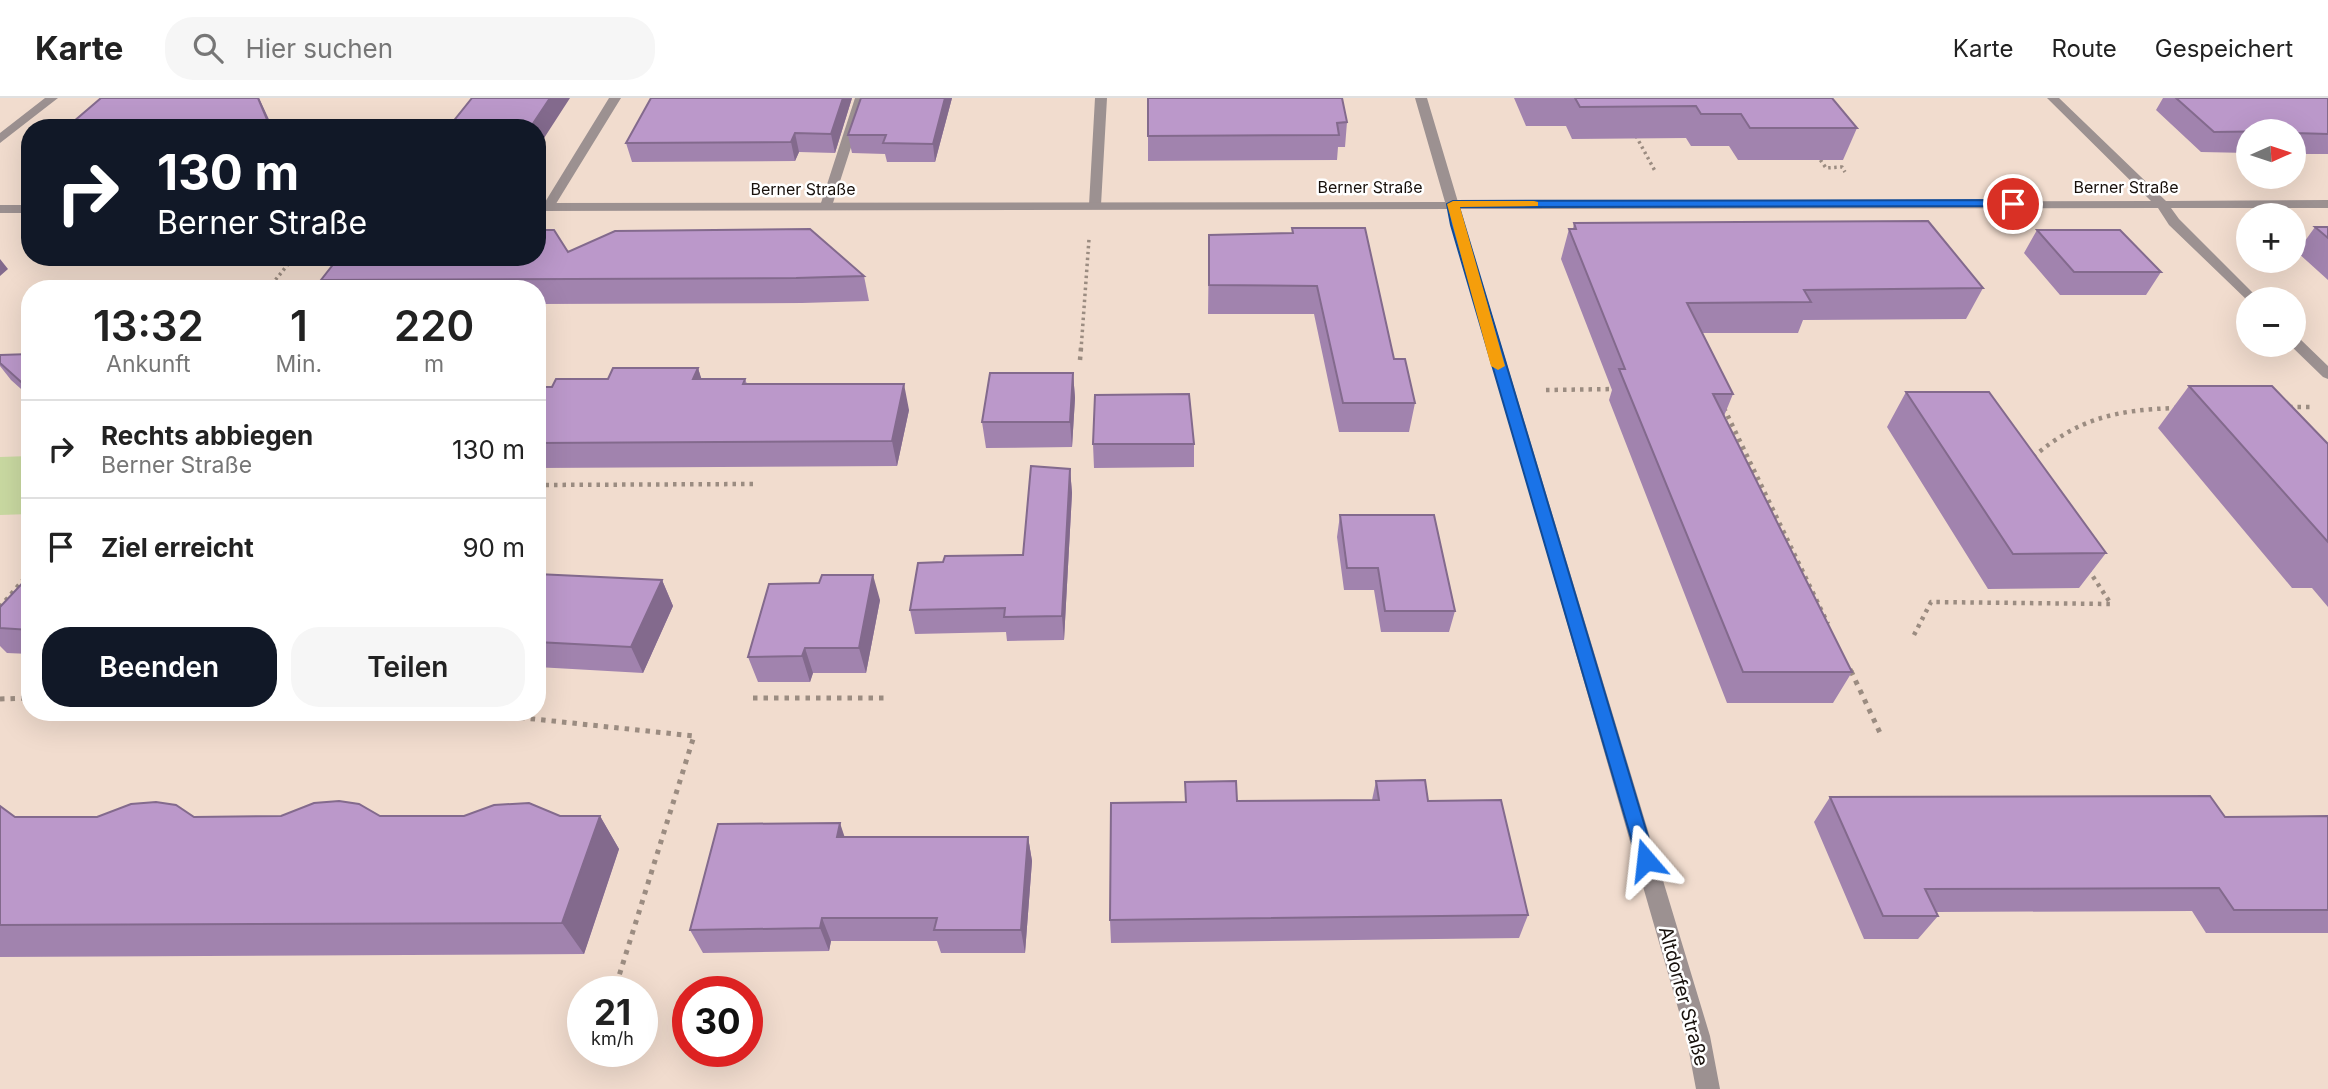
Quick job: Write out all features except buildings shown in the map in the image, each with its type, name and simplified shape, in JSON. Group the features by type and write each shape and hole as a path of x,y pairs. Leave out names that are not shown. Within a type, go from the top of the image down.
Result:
{"street":[{"path":"25,119 52,98"},
{"path":"546,202 615,98"},
{"path":"826,206 861,98"},
{"path":"1095,205 1101,98"},
{"name":"Altdorfer Straße","path":"1421,98 1698,1036 1708,1089"},
{"path":"2053,98 2162,204 2174,222 2240,287"},
{"path":"0,139 21,122"},
{"name":"Berner Straße","path":"546,207 2328,204"},
{"path":"0,209 21,209"},
{"path":"2306,353 2328,374"}],"path":[{"path":"1636,135 1656,172"},
{"path":"1811,148 1826,168 1842,167 1848,176"},
{"path":"1080,360 1089,239"},
{"path":"275,280 287,266"},
{"path":"1545,390 1624,389"},
{"path":"1721,402 1834,636"},
{"path":"2276,407 2316,407"},
{"path":"2029,460 2054,438 2094,416 2182,408"},
{"path":"546,485 754,484"},
{"path":"1914,635 1931,602 2111,604 2081,558"},
{"path":"0,607 21,582"},
{"path":"1846,661 1881,735"},
{"path":"0,699 21,698"},
{"path":"752,698 889,698"},
{"path":"546,720 694,736 619,976"}],"green space":[{"path":"21,456 21,514 0,515 0,457"}],"slow traffic":[{"path":"1498,366 1456,225 1453,204 1534,204"}],"route":[{"path":"1646,860 1456,225 1453,204 2013,204"}]}
